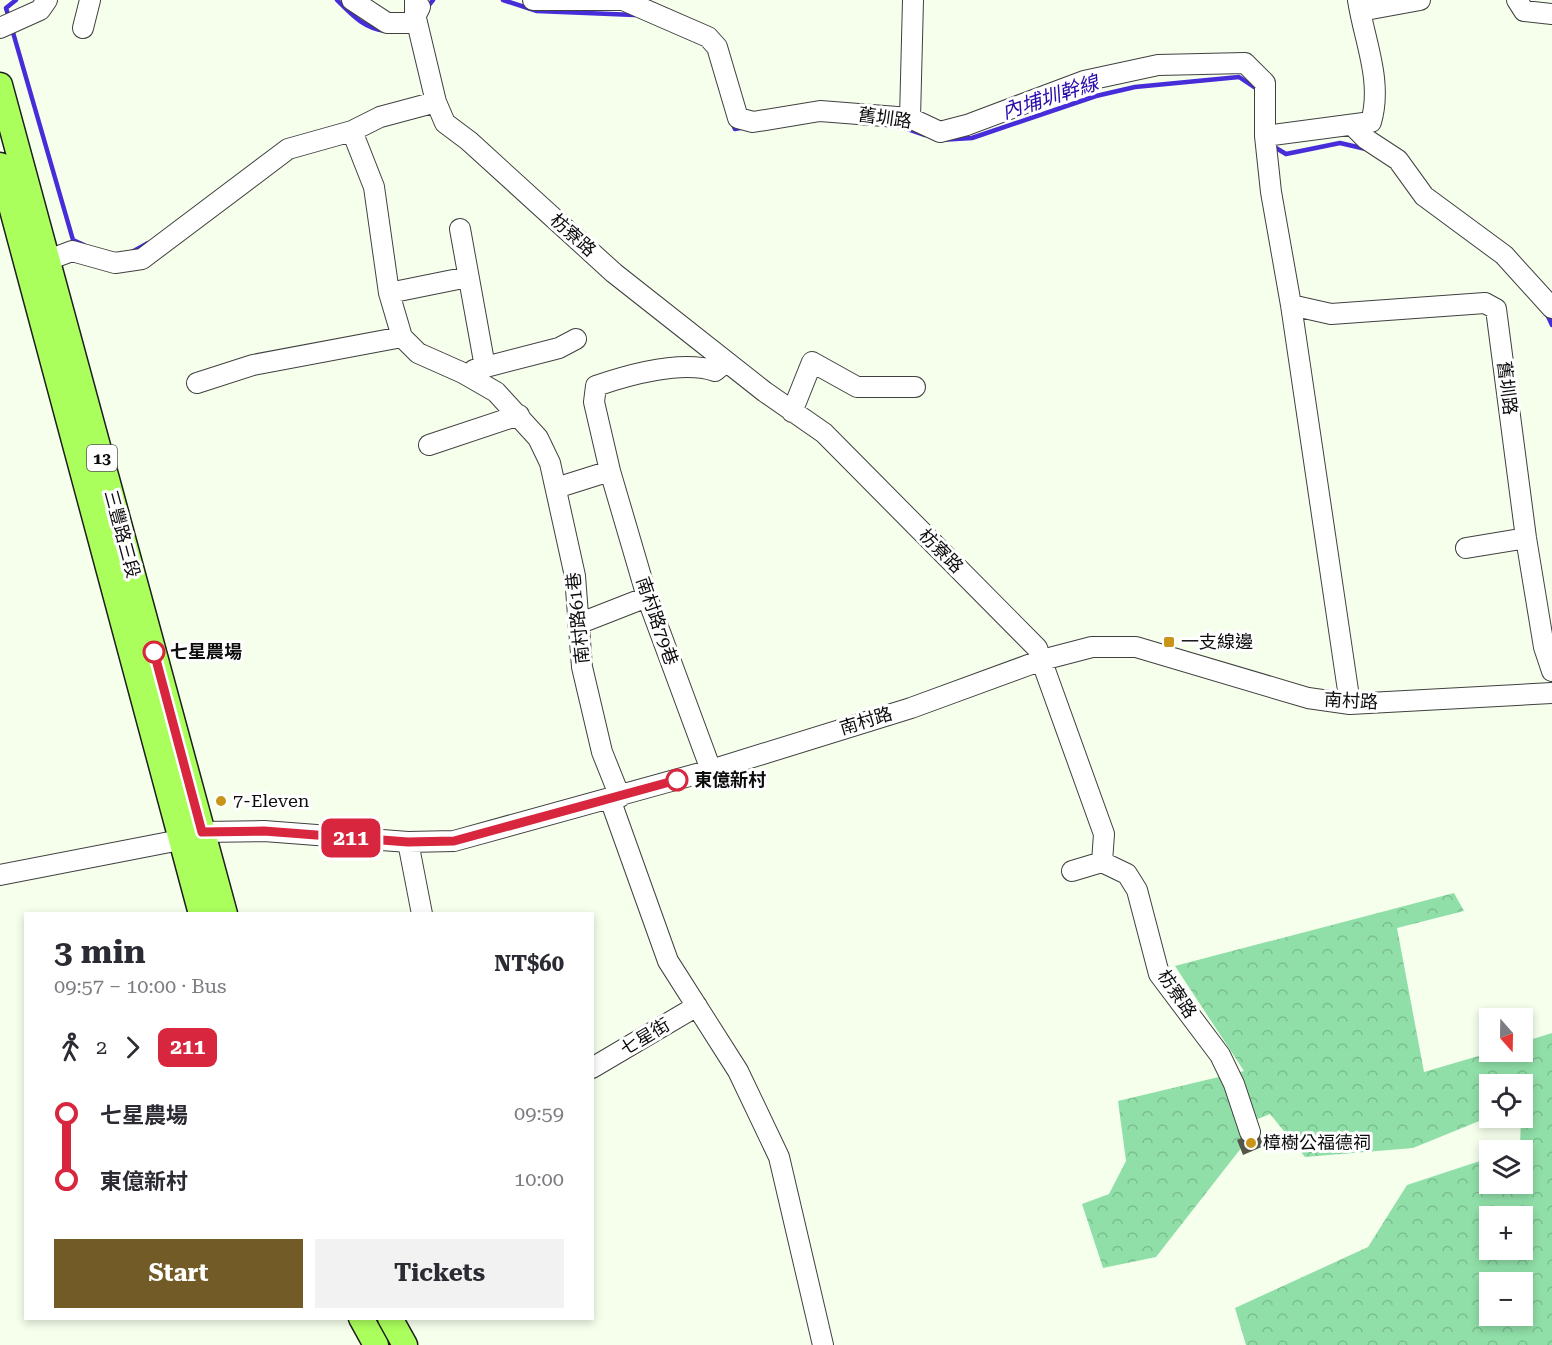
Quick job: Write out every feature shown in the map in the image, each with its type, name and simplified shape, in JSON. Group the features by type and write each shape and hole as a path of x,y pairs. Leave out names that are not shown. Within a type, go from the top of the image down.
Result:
{"main road":[{"name":"三豐路三段","path":"0,85 38,264 191,836 201,912"},
{"name":"三豐路三段","path":"0,165 38,264"},
{"name":"三豐路三段","path":"191,836 224,912"},
{"path":"362,1320 376,1345"},
{"path":"391,1320 405,1345"}],"street":[{"path":"0,28 40,10 47,0"},
{"path":"83,28 90,0"},
{"path":"352,0 387,23 412,23 418,5"},
{"name":"舊圳路","path":"533,0 623,0 708,37 717,47 738,118 753,122 820,111 910,118 940,132 967,126 1084,81 1158,65 1245,63 1265,83 1265,136 1271,192 1291,304 1350,705"},
{"path":"910,118 913,0"},
{"path":"1265,136 1371,122 1375,106 1373,62 1359,5 1420,0"},
{"path":"1517,0 1524,11 1552,14"},
{"path":"38,264 72,251 115,263 142,259 288,148 352,131 380,117 436,102 418,5"},
{"name":"枋寮路","path":"436,102 445,123 469,141 614,273 726,362 824,434 1037,648 1104,834 1102,861 1127,874 1137,891 1159,974 1220,1055 1234,1084 1250,1132"},
{"path":"1352,125 1366,140 1398,160 1424,196 1504,255 1552,308"},
{"path":"352,131 374,187 389,293 402,337 418,353 463,373 496,392 519,415 429,445"},
{"path":"460,229 485,367"},
{"path":"389,293 468,277"},
{"name":"舊圳路","path":"1291,304 1331,314 1485,303 1496,309 1526,538 1544,647 1552,671"},
{"path":"197,383 253,365 402,337"},
{"path":"463,373 559,348 576,339"},
{"name":"南村路79巷","path":"711,770 647,597 610,471 594,402 596,386 631,374 702,367 715,371 726,362"},
{"path":"792,412 812,362 857,387 915,387"},
{"name":"南村路61巷","path":"519,415 538,438 550,464 575,576 582,667 602,752 668,962 738,1071 779,1157 823,1345"},
{"path":"556,488 610,471"},
{"path":"1466,548 1526,538"},
{"path":"578,624 647,597"},
{"name":"南村路","path":"0,875 191,836 264,831 408,842 454,841 711,770 911,708 1042,660 1092,647 1136,647 1308,698 1350,705 1552,693"},
{"path":"408,842 422,912"},
{"path":"1072,871 1102,861"},
{"name":"七星街","path":"594,1067 697,1006"}],"green space":[{"path":"1454,893 1464,911 1397,928 1424,1072 1479,1056 1479,1062 1533,1062 1533,1039 1552,1033 1552,1345 1246,1345 1235,1308 1368,1247 1407,1185 1479,1161 1479,1194 1533,1194 1533,1140 1520,1140 1521,1128 1533,1128 1533,1074 1479,1074 1479,1121 1413,1148 1305,1157 1270,1114 1248,1123 1249,1138 1156,1257 1103,1268 1082,1204 1109,1194 1126,1161 1118,1101 1244,1071 1175,966"}],"building":[{"name":"樟樹公福德祠","path":"1258,1131 1264,1146 1243,1155 1237,1140"}],"waterway":[{"path":"9,18 6,8 16,0"},
{"name":"內埔圳幹線","path":"337,0 365,24 386,31"},
{"name":"內埔圳幹線","path":"425,10 433,0"},
{"name":"內埔圳幹線","path":"503,0 537,11 635,15"},
{"path":"12,29 73,240 84,245"},
{"name":"內埔圳幹線","path":"939,140 972,138 1096,96 1135,87 1239,77 1258,92"},
{"name":"內埔圳幹線","path":"732,122 735,129 745,127"},
{"name":"內埔圳幹線","path":"899,126 925,135"},
{"name":"內埔圳幹線","path":"1271,145 1286,154 1340,143 1366,149"},
{"path":"132,252 148,243"},
{"name":"內埔圳幹線","path":"1547,314 1552,325"}],"bus line":[{"name":"211","path":"154,652 202,832 264,831 408,842 454,841 677,780"}],"place":[{"name":"一支線邊","path":"1169,642"},
{"name":"七星農場","path":"154,652"},
{"name":"東億新村","path":"677,780"},
{"name":"7-Eleven","path":"221,801"},
{"name":"樟樹公福德祠","path":"1251,1143"}]}
